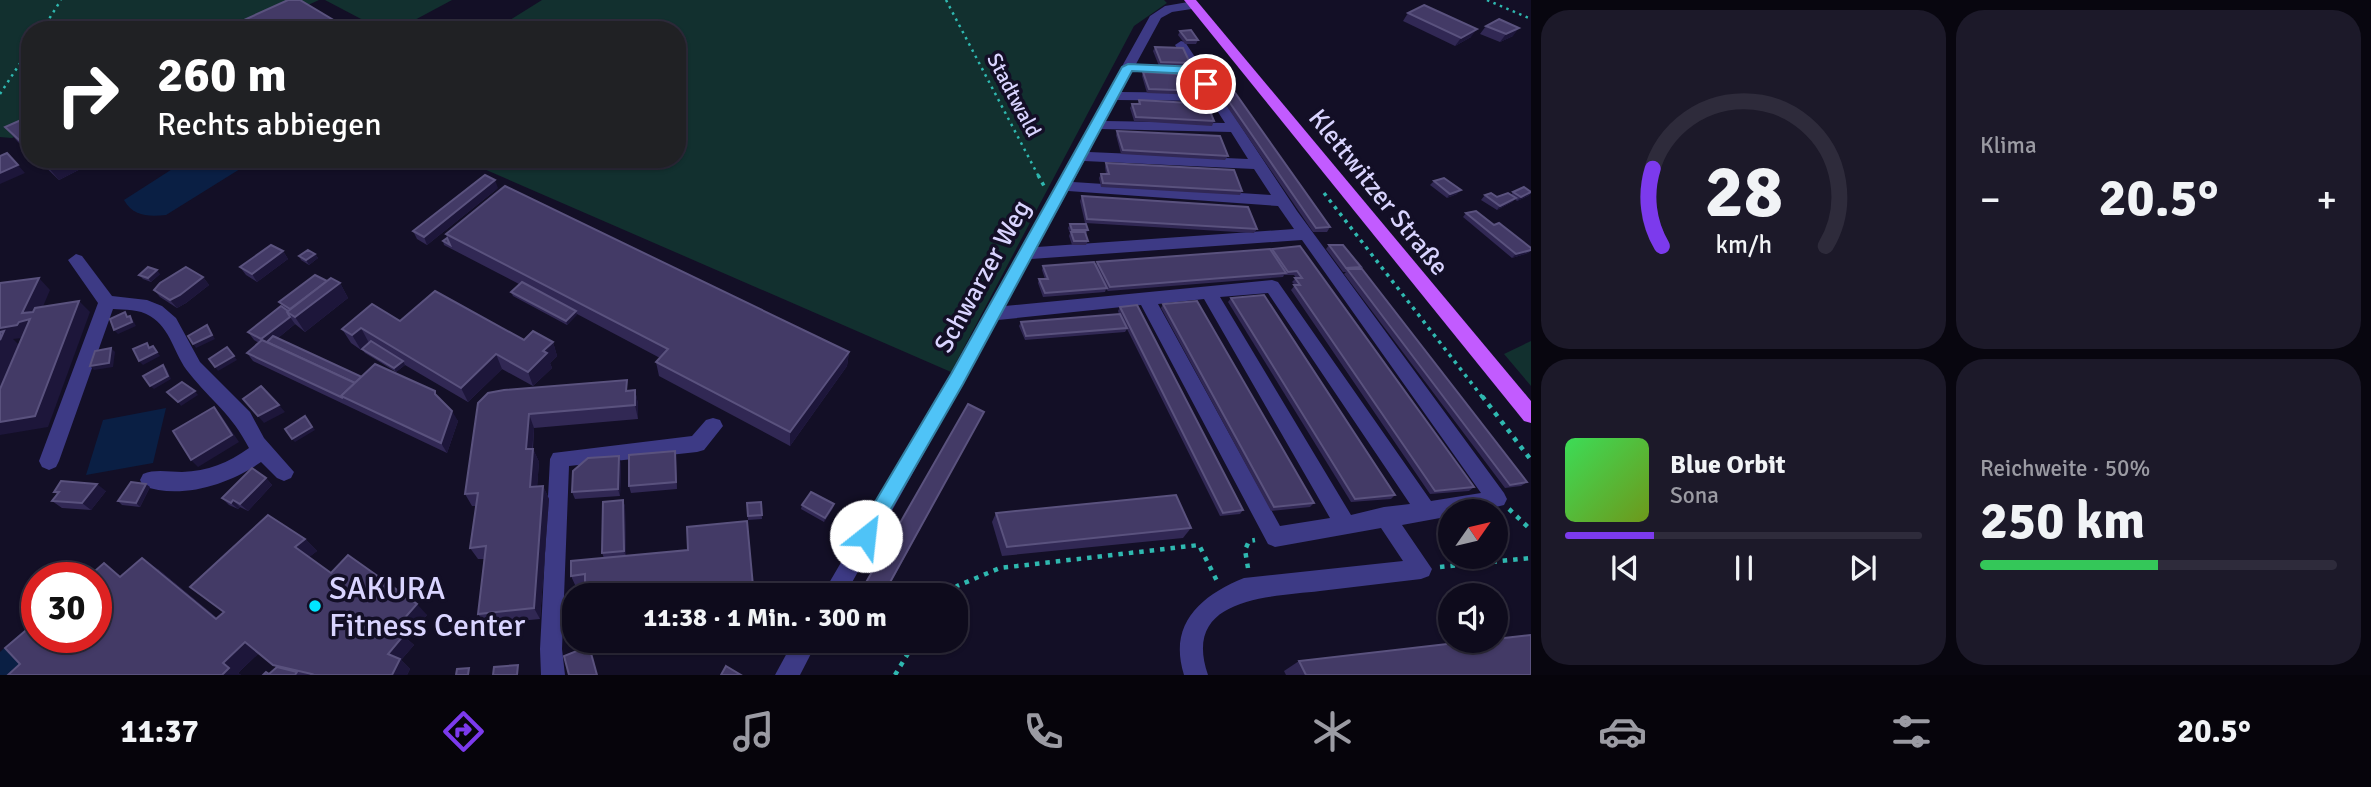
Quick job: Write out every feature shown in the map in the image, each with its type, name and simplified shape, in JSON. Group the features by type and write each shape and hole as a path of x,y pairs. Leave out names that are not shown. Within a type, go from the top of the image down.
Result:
{"main road":[{"name":"Klettwitzer Straße","path":"1192,2 1531,415"}],"street":[{"name":"Schwarzer Weg","path":"840,583 993,314 1156,16 1192,2"},
{"path":"1181,45 1283,201 1497,499"},
{"path":"1128,67 1198,71"},
{"path":"1113,96 1215,97"},
{"path":"1097,125 1235,128"},
{"path":"1080,156 1258,164"},
{"path":"1064,186 1283,201"},
{"path":"1026,254 1306,234"},
{"path":"75,260 107,302 141,305 156,311 170,323 194,367 243,418 262,450 284,472"},
{"path":"993,314 1272,286 1425,509"},
{"path":"1208,292 1345,524"},
{"path":"1146,298 1275,537 1438,507"},
{"path":"49,461 107,302"},
{"path":"553,675 551,649 560,459 697,444 713,426"},
{"path":"150,480 191,483 210,479 244,463 262,450"},
{"path":"1196,675 1191,660 1194,629 1212,606 1244,589 1421,569 1384,516"},
{"path":"787,675 800,653"}],"path":[{"path":"48,21 61,0"},
{"name":"Stadtwald","path":"946,0 1054,204"},
{"path":"1487,0 1531,19"},
{"path":"0,94 21,62"},
{"path":"1321,189 1531,460"},
{"path":"1508,509 1531,530"},
{"path":"1253,588 1245,550 1249,541 1275,537"},
{"path":"964,583 1000,568 1199,545 1227,598"},
{"path":"1421,569 1531,558"},
{"path":"895,675 908,653"}],"green space":[{"path":"0,0 319,0 273,21 21,21 21,134 12,138 0,137"},
{"path":"325,0 452,0 413,21 365,21"},
{"path":"542,0 1164,0 1167,3 1134,26 951,372 482,168 686,168 686,21 508,21"},
{"path":"1531,341 1531,386 1504,354"}],"water":[{"path":"174,168 242,168 166,215 153,216 136,212 124,200"},
{"path":"166,408 153,463 86,475 103,420"},
{"path":"21,633 21,653 31,653 22,675 0,675 0,652"}],"building":[{"path":"288,0 300,0 335,21 242,21"},
{"path":"1424,5 1477,29 1461,38 1408,13"},
{"path":"1499,19 1519,28 1506,34 1486,26"},
{"path":"1191,30 1198,40 1187,40 1180,31"},
{"path":"1155,47 1183,48 1190,63 1161,62"},
{"path":"1214,63 1230,85 1218,85 1203,64"},
{"path":"1143,72 1195,75 1201,91 1149,89"},
{"path":"1219,87 1231,87 1330,227 1316,228"},
{"path":"1139,100 1207,104 1214,121 1136,117 1132,104 1140,104"},
{"path":"21,120 21,142 5,127"},
{"path":"1117,131 1220,136 1228,156 1123,150"},
{"path":"7,153 18,165 0,173 0,156"},
{"path":"1106,163 1234,170 1242,191 1103,183 1101,174 1109,174"},
{"path":"485,175 495,180 424,237 413,231"},
{"path":"1444,178 1461,190 1450,194 1434,181"},
{"path":"505,186 849,352 790,432 656,362 668,349 446,234"},
{"path":"1524,187 1531,192 1521,197 1513,192"},
{"path":"1491,193 1497,197 1508,193 1516,198 1500,206 1485,195"},
{"path":"1082,196 1248,207 1257,229 1087,219"},
{"path":"1476,211 1494,225 1499,223 1531,250 1516,254 1466,213"},
{"path":"1070,224 1086,224 1088,230 1072,230"},
{"path":"1071,232 1085,232 1088,241 1074,241"},
{"path":"271,245 283,251 252,274 240,267"},
{"path":"1329,245 1343,245 1361,267 1346,268"},
{"path":"1300,246 1474,487 1435,491 1294,285 1300,285 1295,278 1302,278 1297,271 1288,272 1272,249"},
{"path":"1270,249 1286,273 1110,287 1097,262"},
{"path":"308,250 315,254 306,260 299,256"},
{"path":"1094,262 1107,288 1045,293 1039,279 1048,279 1043,266"},
{"path":"148,267 157,270 148,278 139,275"},
{"path":"186,267 203,277 170,300 154,290 160,283"},
{"path":"1347,269 1362,269 1527,482 1510,485"},
{"path":"315,275 327,281 290,309 279,302"},
{"path":"39,278 22,313 33,312 35,308 79,301 35,416 0,422 0,389 30,319 0,328 0,283"},
{"path":"331,278 340,283 295,317 287,312"},
{"path":"522,282 576,311 566,321 511,292"},
{"path":"435,291 524,340 533,331 553,342 543,351 547,353 528,372 496,354 461,388 361,328 352,335 342,329 372,304 400,321"},
{"path":"1264,295 1395,495 1355,499 1231,298"},
{"path":"1197,301 1314,503 1274,507 1163,304"},
{"path":"1137,305 1243,510 1223,513 1120,307"},
{"path":"281,306 288,311 290,317 261,339 248,332"},
{"path":"125,312 132,322 114,330 110,319"},
{"path":"1120,314 1127,328 1026,336 1021,322"},
{"path":"207,325 212,335 193,344 188,336"},
{"path":"273,336 362,377 355,383 267,342"},
{"path":"262,340 355,383 341,396 343,398 247,353"},
{"path":"371,341 403,361 394,368 362,349"},
{"path":"147,343 149,348 153,346 157,352 139,361 133,349"},
{"path":"227,347 234,356 215,367 209,359"},
{"path":"111,348 109,363 90,366 95,351"},
{"path":"375,364 435,391 452,411 441,443 341,396"},
{"path":"163,365 168,376 150,386 143,376"},
{"path":"627,380 626,391 635,390 635,405 529,414 526,449 533,449 530,487 543,486 534,608 478,614 486,546 470,548 478,493 465,494 478,403 488,393 504,390"},
{"path":"182,382 195,391 178,402 167,392"},
{"path":"261,386 279,405 258,416 243,399"},
{"path":"968,404 984,412 890,583 866,583"},
{"path":"214,407 232,435 191,460 173,431"},
{"path":"305,416 312,427 292,439 285,429"},
{"path":"675,451 676,482 629,486 629,455"},
{"path":"619,456 618,489 572,492 573,471 588,458"},
{"path":"252,468 266,478 240,504 222,498"},
{"path":"61,481 97,484 82,503 52,501 59,492 54,492"},
{"path":"131,482 146,484 136,503 118,501"},
{"path":"811,492 834,504 825,518 802,505"},
{"path":"1176,495 1191,528 1007,547 996,513"},
{"path":"623,500 624,551 602,553 603,502"},
{"path":"761,502 762,515 748,516 747,503"},
{"path":"268,515 305,539 295,547 331,573 348,555 417,604 395,629 404,635 388,654 400,659 392,675 311,675 273,665 245,642 223,663 229,668 222,675 8,675 20,664 5,648 21,634 21,653 112,653 112,570 120,577 142,558 216,619 224,612 190,587"},
{"path":"747,521 753,583 585,583 585,574 571,576 571,561 688,550 687,527"},
{"path":"1531,635 1531,675 1306,675 1299,661 1438,645 1438,653 1508,653 1508,638"},
{"path":"572,653 591,653 597,675 569,675 564,656"},
{"path":"518,665 517,675 493,675 494,667"},
{"path":"726,666 741,675 721,675"},
{"path":"277,667 297,672 295,675 263,675 266,672 269,674"},
{"path":"469,668 468,675 456,675 457,669"}],"place":[{"name":"SAKURA Fitness Center","path":"315,606"}],"route":[{"path":"866,536 957,379 1128,67 1198,71 1206,84"}]}
